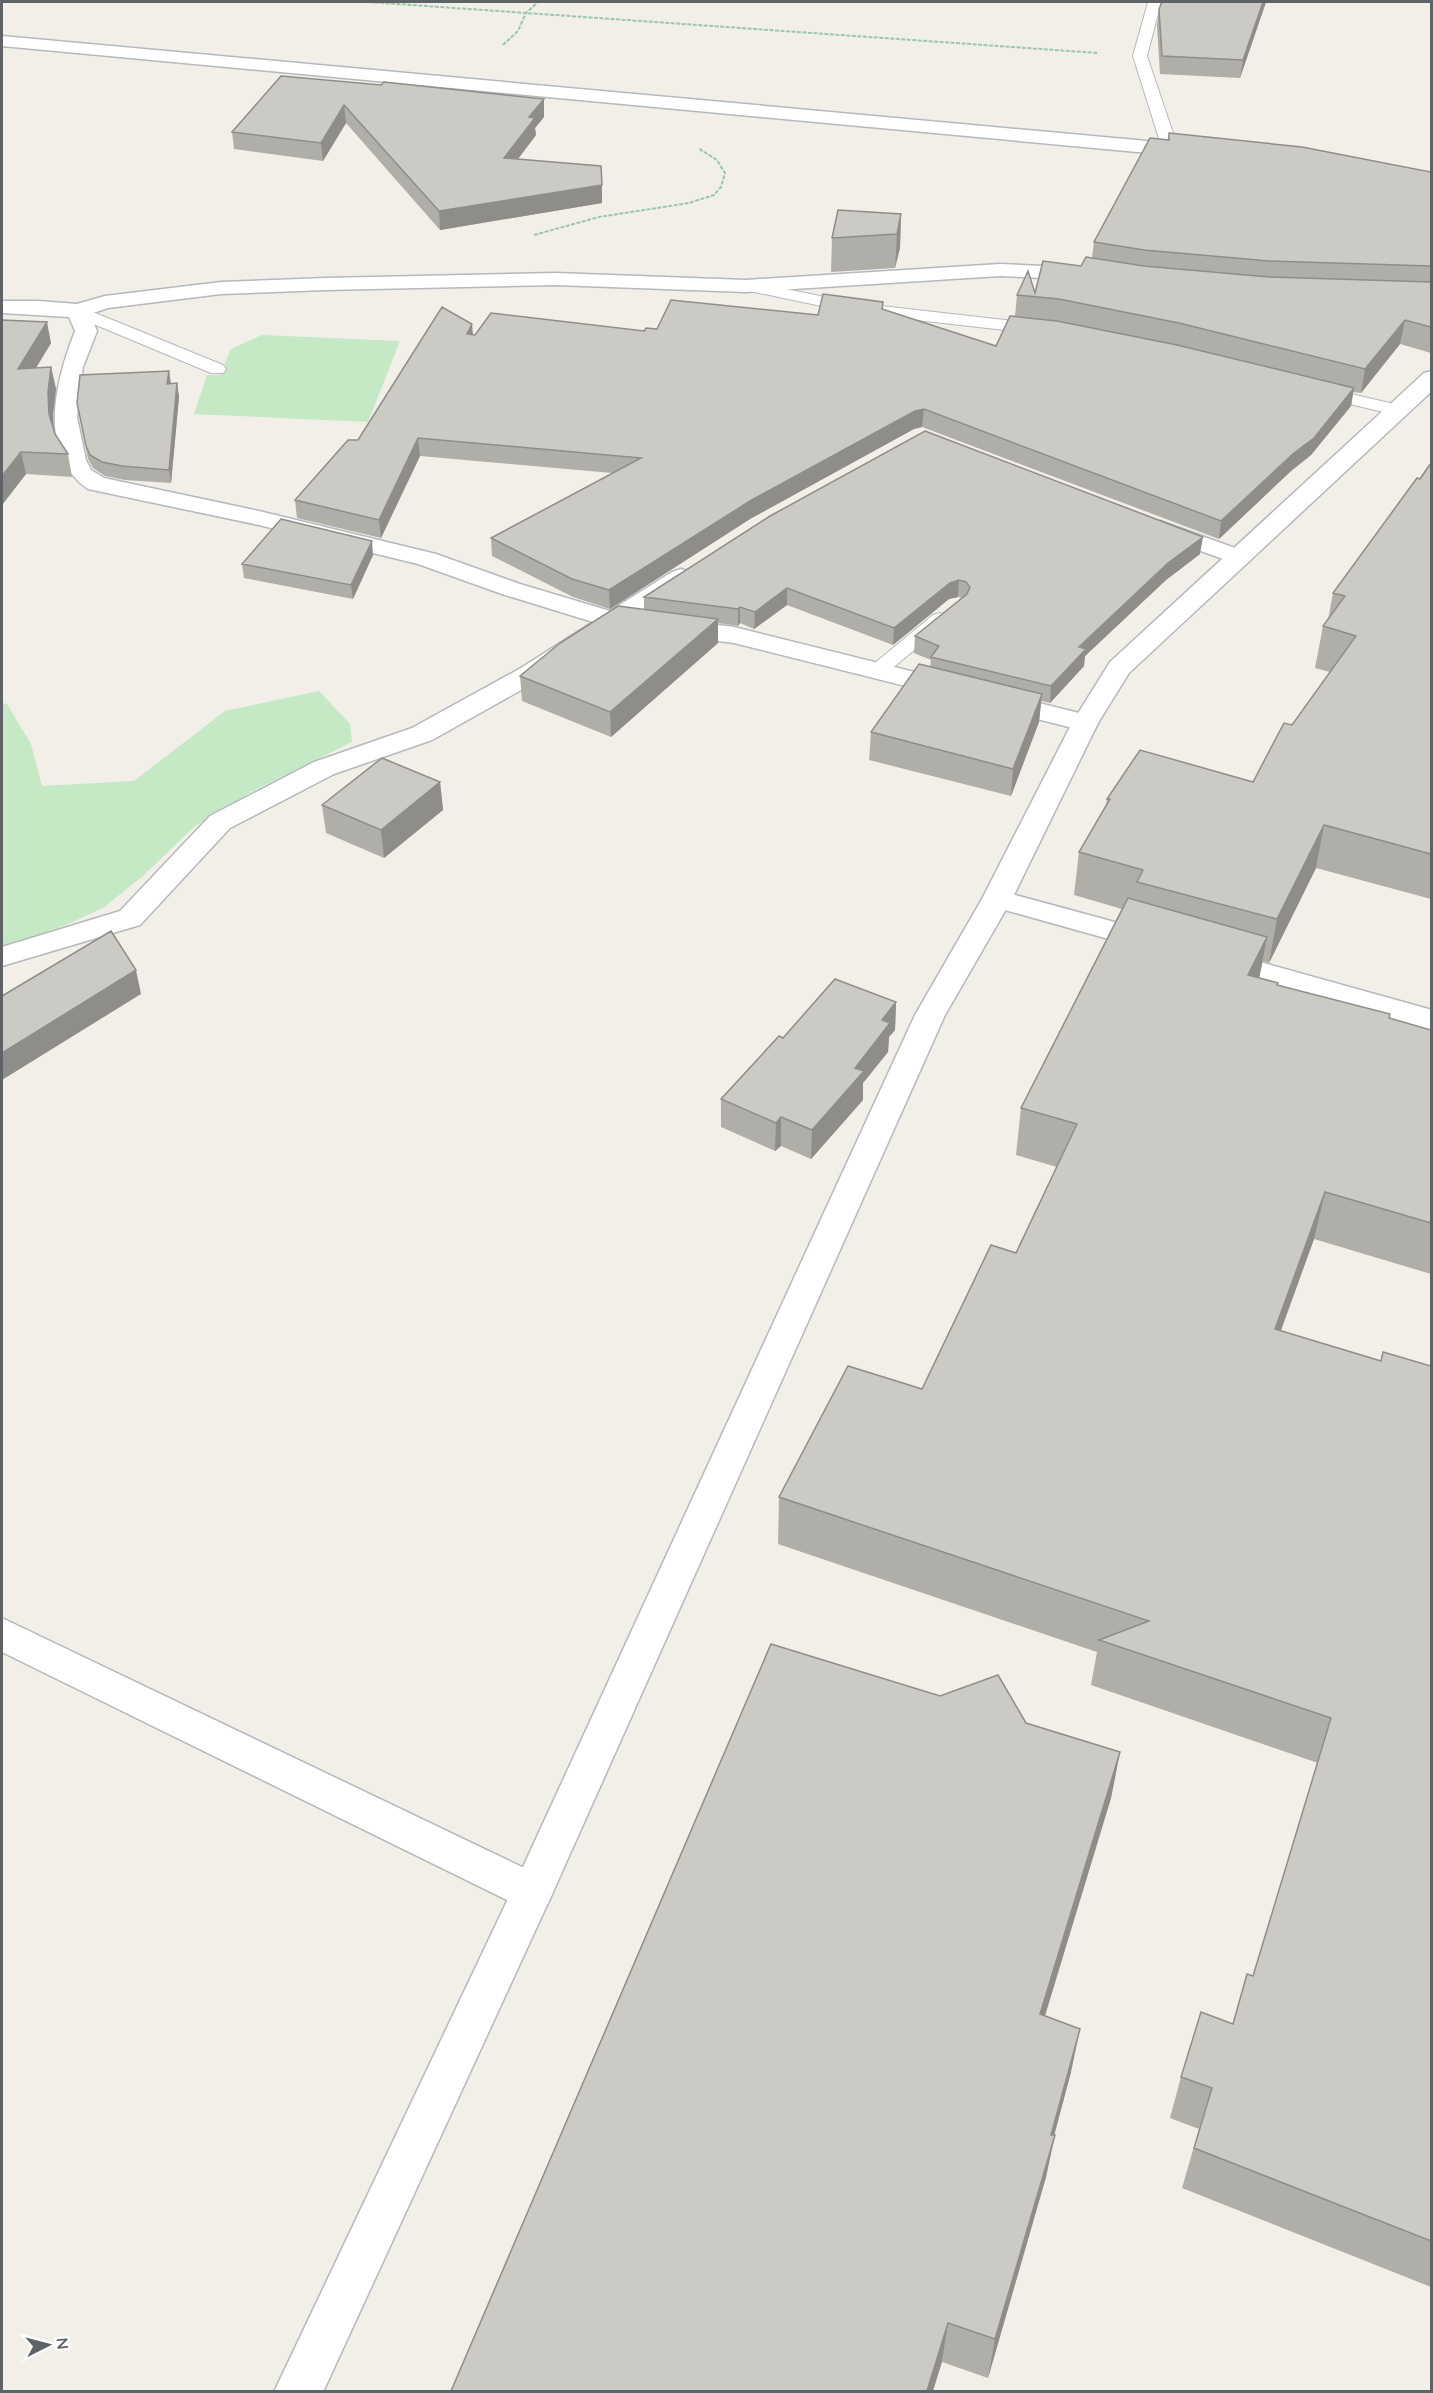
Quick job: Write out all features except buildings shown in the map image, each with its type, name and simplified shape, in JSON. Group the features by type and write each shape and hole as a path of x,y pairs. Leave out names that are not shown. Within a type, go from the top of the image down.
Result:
{"street":[{"path":"2,41 654,103 1205,152"},
{"path":"2,307 39,307 78,311 105,302 176,293 221,288 315,284 556,279 746,286 1000,270 1077,272 1109,277"},
{"path":"78,311 86,331 72,367 65,417 74,460 82,474 96,484 259,518 395,551 613,620 734,635 1085,723"},
{"path":"298,2391 532,1892 930,1015 997,899 1085,723 1119,668 1431,378"},
{"path":"1138,520 1237,557"},
{"path":"2,957 130,918 220,822 324,768 422,734 530,674 701,564"},
{"path":"997,899 1431,1020"},
{"path":"2,1634 532,1892"}],"lane":[{"path":"1154,2 1140,56 1170,148"},
{"path":"746,286 801,300 855,309 1056,331"},
{"path":"78,311 217,369"},
{"path":"1299,386 1396,410"},
{"path":"877,671 957,605"}],"path":[{"path":"369,2 1140,56"},
{"path":"528,238 599,218 689,203 714,195 721,187 725,174 717,160 670,126 654,103"}],"green space":[{"path":"262,335 400,341 368,422 194,414 207,375 220,375 231,349"},
{"path":"319,691 350,724 352,742 257,789 195,826 144,875 103,908 68,924 2,948 2,703 7,704 31,744 42,786 134,781 225,711"}]}
